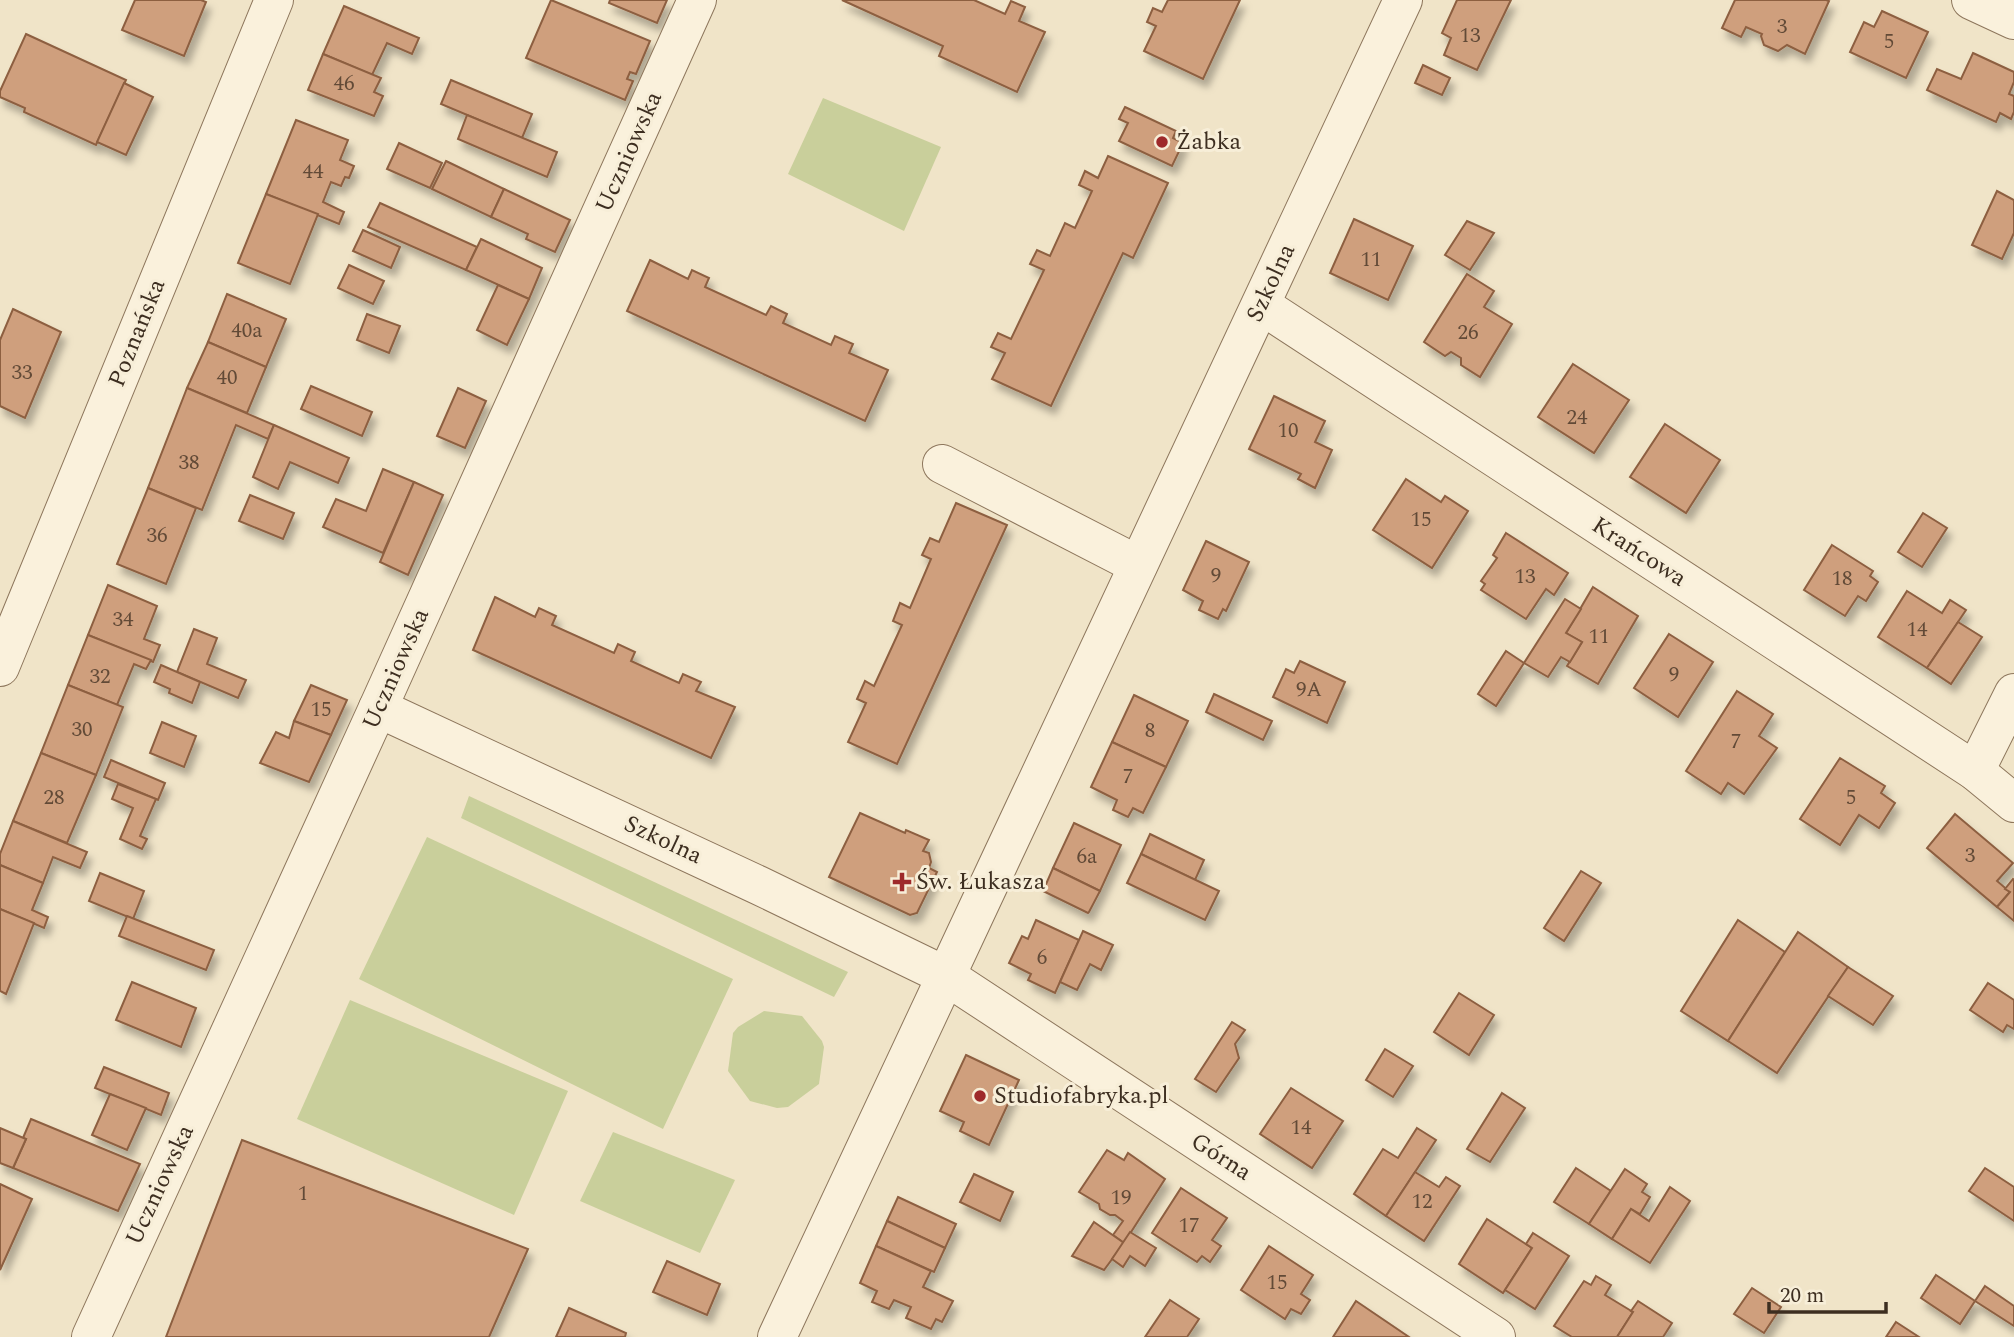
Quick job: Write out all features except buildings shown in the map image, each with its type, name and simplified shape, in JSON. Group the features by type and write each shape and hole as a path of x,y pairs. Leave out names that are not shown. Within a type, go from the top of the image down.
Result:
{"street":[{"name":"Poznańska","path":"0,667 274,0"},
{"name":"Uczniowska","path":"91,1337 697,0"},
{"name":"Szkolna","path":"777,1337 1403,0"},
{"path":"1970,0 2014,20"},
{"name":"Krańcowa","path":"1261,305 1975,771 2014,803"},
{"path":"942,464 1138,565"},
{"path":"1975,771 2014,693"},
{"name":"Szkolna","path":"378,708 758,884 946,976"},
{"name":"Górna","path":"946,976 1496,1337"}],"green space":[{"path":"823,98 941,147 904,231 788,174"},
{"path":"469,796 848,972 834,997 461,818"},
{"path":"427,837 733,979 663,1129 359,979"},
{"path":"350,1000 568,1091 514,1215 297,1119"},
{"path":"764,1011 802,1016 824,1047 819,1084 788,1107 777,1108 750,1101 728,1071 733,1033"},
{"path":"613,1132 735,1180 700,1253 580,1201"}],"place":[{"name":"Żabka","path":"1162,142"},
{"name":"Św. Łukasza","path":"902,882"},
{"name":"Studiofabryka.pl","path":"980,1096"}]}
